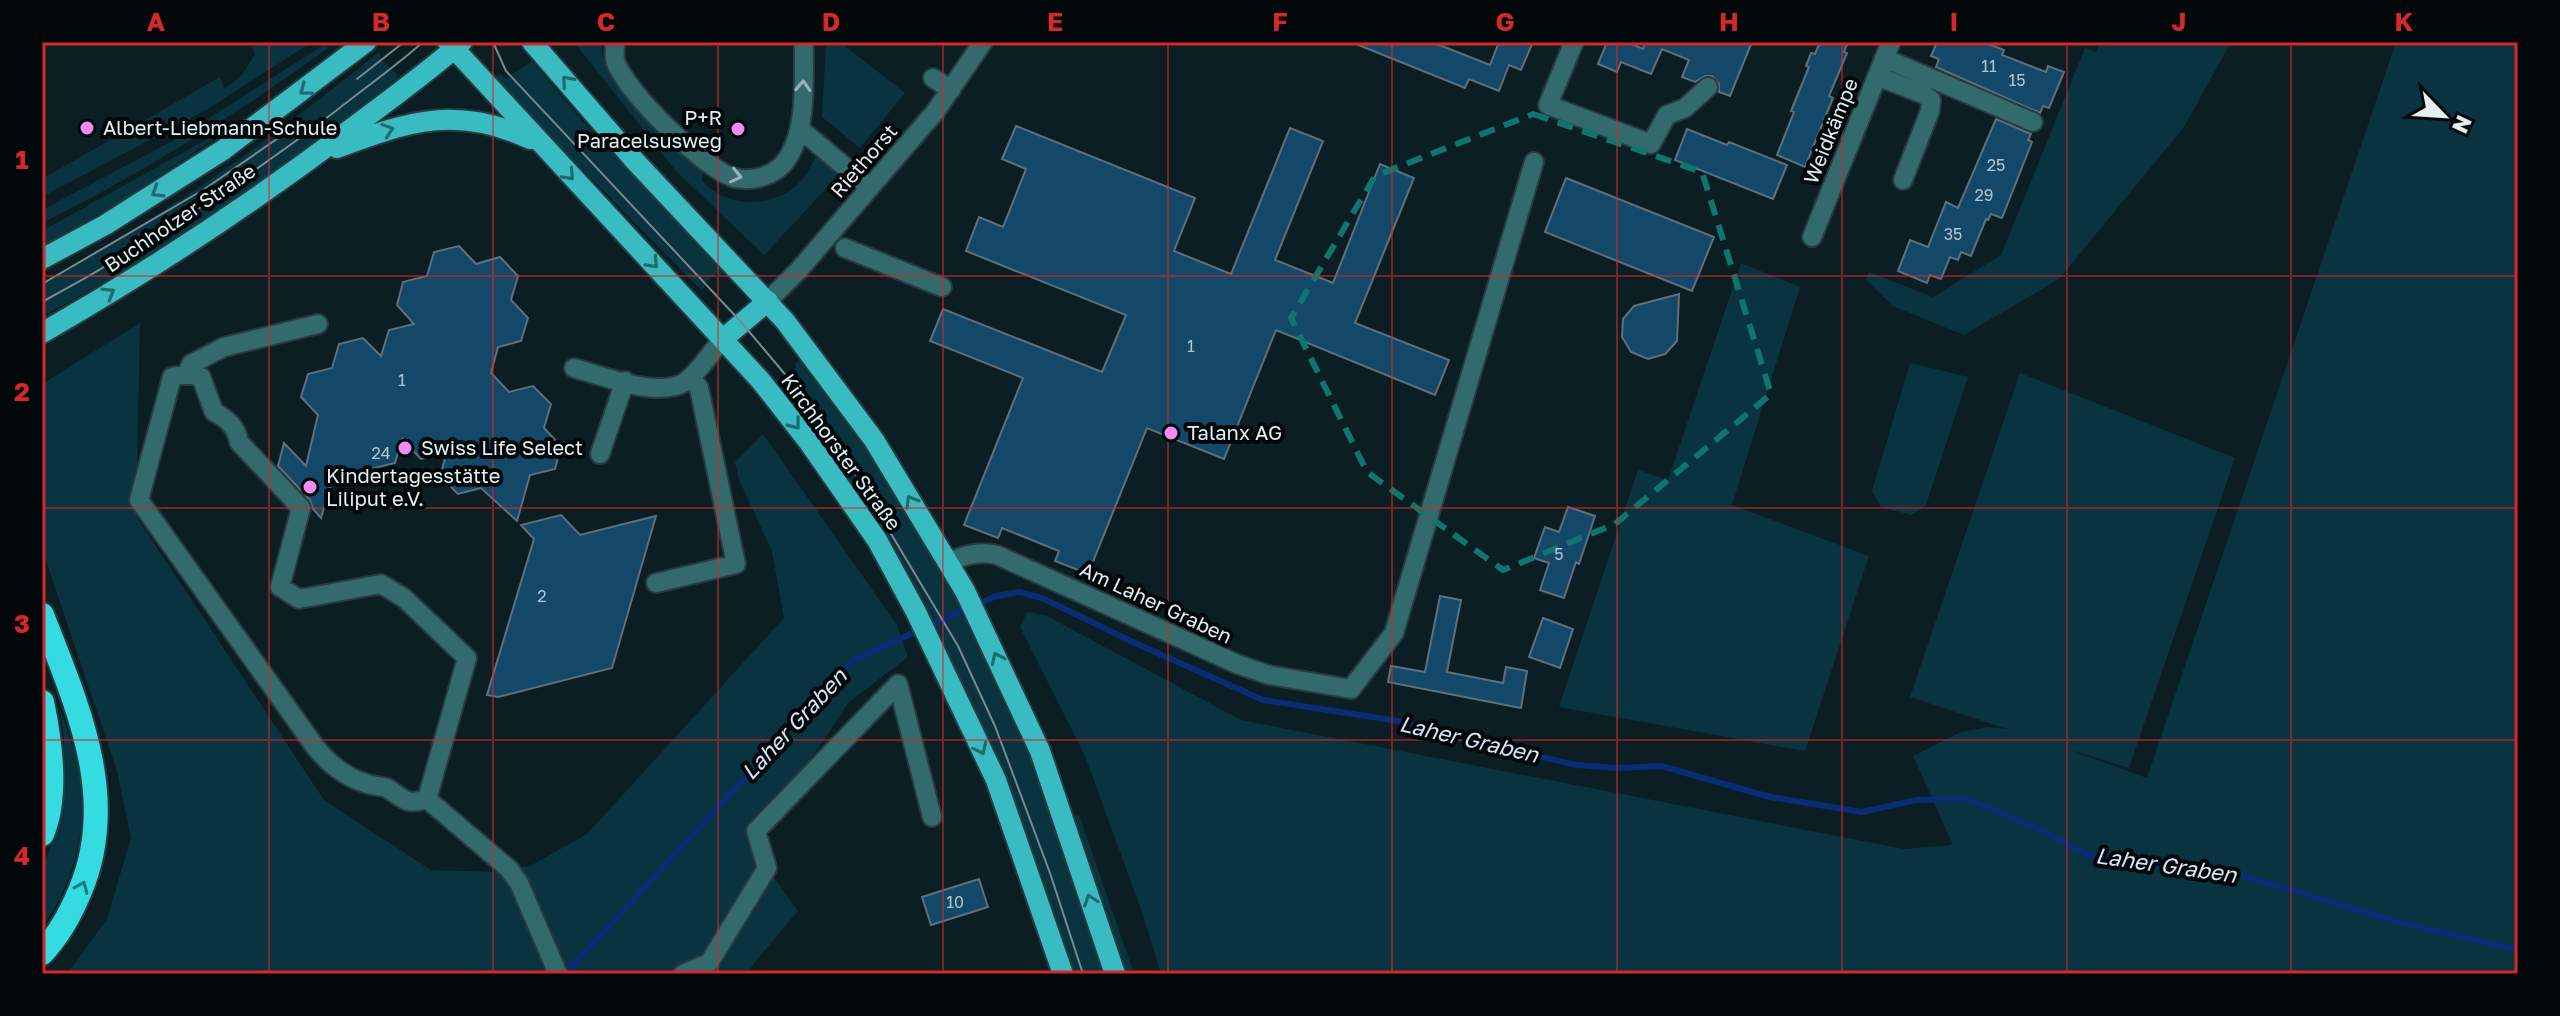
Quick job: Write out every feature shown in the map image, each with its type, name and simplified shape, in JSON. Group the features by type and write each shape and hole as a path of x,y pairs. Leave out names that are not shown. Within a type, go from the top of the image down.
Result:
{"highway":[{"path":"42,615 90,748 96,795 96,834 87,874 71,911 42,953"},
{"path":"42,702 49,735 51,780 42,834"}],"main road":[{"name":"Buchholzer Straße","path":"42,259 105,225 223,150 366,42"},
{"name":"Kirchhorster Straße","path":"532,42 635,161 768,301 874,440 965,591 1040,751 1115,974"},
{"name":"Buchholzer Straße","path":"42,333 190,243 315,156 455,44"},
{"name":"Kirchhorster Straße","path":"455,44 539,143 723,339 808,441 877,540 916,612 996,780 1063,974"},
{"path":"315,156 406,124 437,119 502,126 539,143"},
{"path":"723,339 768,301"}],"street":[{"path":"615,42 615,60 636,96 724,174 745,180 774,173 789,157 800,129 804,42"},
{"name":"Riethorst","path":"768,301 870,188 951,90 983,42"},
{"path":"1574,42 1548,105 1651,144 1667,115 1685,108 1708,87"},
{"path":"1888,50 2033,122"},
{"name":"Weidkämpe","path":"1812,237 1888,50"},
{"path":"1877,76 1931,100 1930,111 1903,180"},
{"path":"933,78 951,90"},
{"path":"800,129 870,188"},
{"name":"Am Laher Graben","path":"947,562 967,554 986,552 997,555 1237,664 1269,675 1351,689 1394,633 1534,162"},
{"path":"845,248 942,287"},
{"path":"187,374 191,364 224,347 318,324"},
{"path":"574,368 658,390 674,387 691,377 723,339"},
{"path":"187,374 201,377 214,412 226,418 237,431 239,442 301,508 280,587 299,599 381,584 404,598 467,658 427,799 414,803 401,799 385,787 370,785 330,765 139,500 172,377 187,374"},
{"path":"656,583 736,564 699,388 691,377"},
{"path":"600,454 625,381"},
{"path":"683,974 709,963 767,868 756,831 898,684 932,817"},
{"path":"427,799 509,869 519,883 555,967"}],"highlighted area":[{"path":"1533,114 1702,172 1771,394 1615,524 1503,570 1367,472 1291,318 1375,176"}],"shaded area":[{"path":"250,42 312,42 206,110 42,197 42,179 220,77 224,89 242,75 255,54"},
{"path":"574,42 601,42 603,59 608,58 642,116 703,168 702,181 723,196 748,202 773,199 803,179 817,153 839,175 764,255 677,172"},
{"path":"826,42 840,42 905,93 860,148 822,117"},
{"path":"2100,42 2231,42 2184,127 2059,279 1964,335 1893,306 1866,280 1869,272 1933,297 2001,255 2085,48 2096,52"},
{"path":"2396,42 2518,42 2518,974 1161,974 1143,915 1085,756 1020,627 1027,612 1045,615 1241,720 1904,849 1953,845 1913,756 1961,732 1988,727 2007,729 1910,697 2020,373 2235,458 2129,768 2065,748 2147,778"},
{"path":"325,44 328,48 224,119 153,163 42,223 42,210 178,138"},
{"path":"379,52 381,59 399,77 284,165 212,215 42,317 42,282 174,204 299,115"},
{"path":"532,61 584,123 725,270 720,276 717,273 701,290 492,78 500,74 506,79"},
{"path":"211,137 213,140 126,198 42,247 42,231"},
{"path":"1741,263 1800,287 1732,505 1869,556 1805,751 1559,707 1638,470 1668,480"},
{"path":"140,323 136,516 324,800 431,870 493,872 530,866 587,834 784,618 772,551 739,480 735,462 763,434 897,625 908,657 848,703 780,806 757,831 767,868 798,911 745,974 67,974 107,919 131,838 117,771 42,549 42,384"},
{"path":"799,360 865,446 961,606 1037,771 1106,974 1072,974 1015,807 940,639 880,532 812,430 775,381 796,367"},
{"path":"1910,363 1968,377 1926,505 1911,515 1881,507 1872,491"},
{"path":"59,706 81,778 82,816 70,875 53,911 42,926 42,868 57,831 63,803 64,740"},
{"path":"1078,815 1134,974 1126,974 1075,816"}],"building":[{"path":"1351,42 1432,42 1490,65 1499,42 1533,42 1521,70 1509,65 1499,91 1469,79 1465,88"},
{"path":"1607,42 1627,42 1643,49 1645,42 1752,42 1730,96 1719,92 1719,84 1712,76 1695,82 1682,77 1689,60 1662,49 1651,74 1621,62 1617,72 1598,64"},
{"path":"1820,42 1848,42 1844,52 1847,53 1829,96 1833,98 1805,167 1777,155 1809,67 1806,66"},
{"path":"1937,42 1984,42 2004,50 2002,55 2046,72 2048,66 2064,72 2049,108 2043,106 2040,113 1936,67 1939,59 1931,56"},
{"path":"1996,119 2031,134 2028,140 2032,142 2002,218 1991,214 1986,219 1971,256 1961,252 1958,260 1950,257 1941,279 1930,275 1927,283 1898,271 1910,240 1928,247 1946,202 1958,208"},
{"path":"1016,126 1195,198 1174,251 1231,274 1290,128 1323,141 1275,260 1333,283 1380,164 1414,178 1355,323 1449,360 1435,395 1276,330 1224,459 1147,428 1088,574 1055,561 1059,551 1002,528 998,538 964,525 1023,378 930,341 943,309 1102,372 1126,315 966,251 979,217 1003,227 1026,169 1002,159"},
{"path":"1687,129 1787,165 1773,199 1675,160"},
{"path":"1566,178 1714,237 1692,291 1545,232"},
{"path":"459,246 476,264 500,257 518,276 511,300 528,318 521,341 498,347 491,373 509,392 533,386 551,404 544,428 561,446 555,469 530,475 517,521 481,488 458,494 440,476 447,452 421,459 402,439 395,463 333,478 321,518 310,500 278,466 284,443 306,466 318,415 301,397 308,374 332,368 339,344 363,338 381,356 389,330 414,324 397,305 403,282 427,276 434,252"},
{"path":"1679,294 1677,341 1665,354 1648,359 1631,352 1622,337 1623,319 1634,306"},
{"path":"1568,507 1595,516 1564,598 1540,590 1549,563 1534,558 1545,527 1559,532"},
{"path":"561,515 580,535 656,516 612,668 498,697 487,695 534,539 521,525"},
{"path":"1440,596 1461,600 1447,672 1503,683 1506,667 1527,671 1521,708 1388,682 1391,666 1425,672"},
{"path":"1543,618 1573,629 1560,668 1529,657"},
{"path":"979,879 988,907 931,925 922,897"}],"waterway":[{"name":"Laher Graben","path":"565,974 853,660 996,596 1019,592 1042,598 1263,700 1398,721 1576,765 1619,768 1661,766 1770,797 1862,812 1917,800 1968,799 2039,829 2088,855 2146,865 2216,868 2406,924 2518,950"}],"tram line":[{"path":"357,79 404,42"},
{"path":"42,302 156,236 230,188 423,42"},
{"path":"493,42 506,71 742,323 789,379 856,475 958,646 995,726 1050,873 1083,974"},
{"path":"42,284 203,190 303,121"}],"place":[{"name":"Albert-Liebmann-Schule","path":"87,128"},
{"name":"P+R Paracelsusweg","path":"738,129"},
{"name":"Talanx AG","path":"1171,433"},
{"name":"Swiss Life Select","path":"405,448"},
{"name":"Kindertagesstätte Liliput e.V.","path":"310,487"}]}
